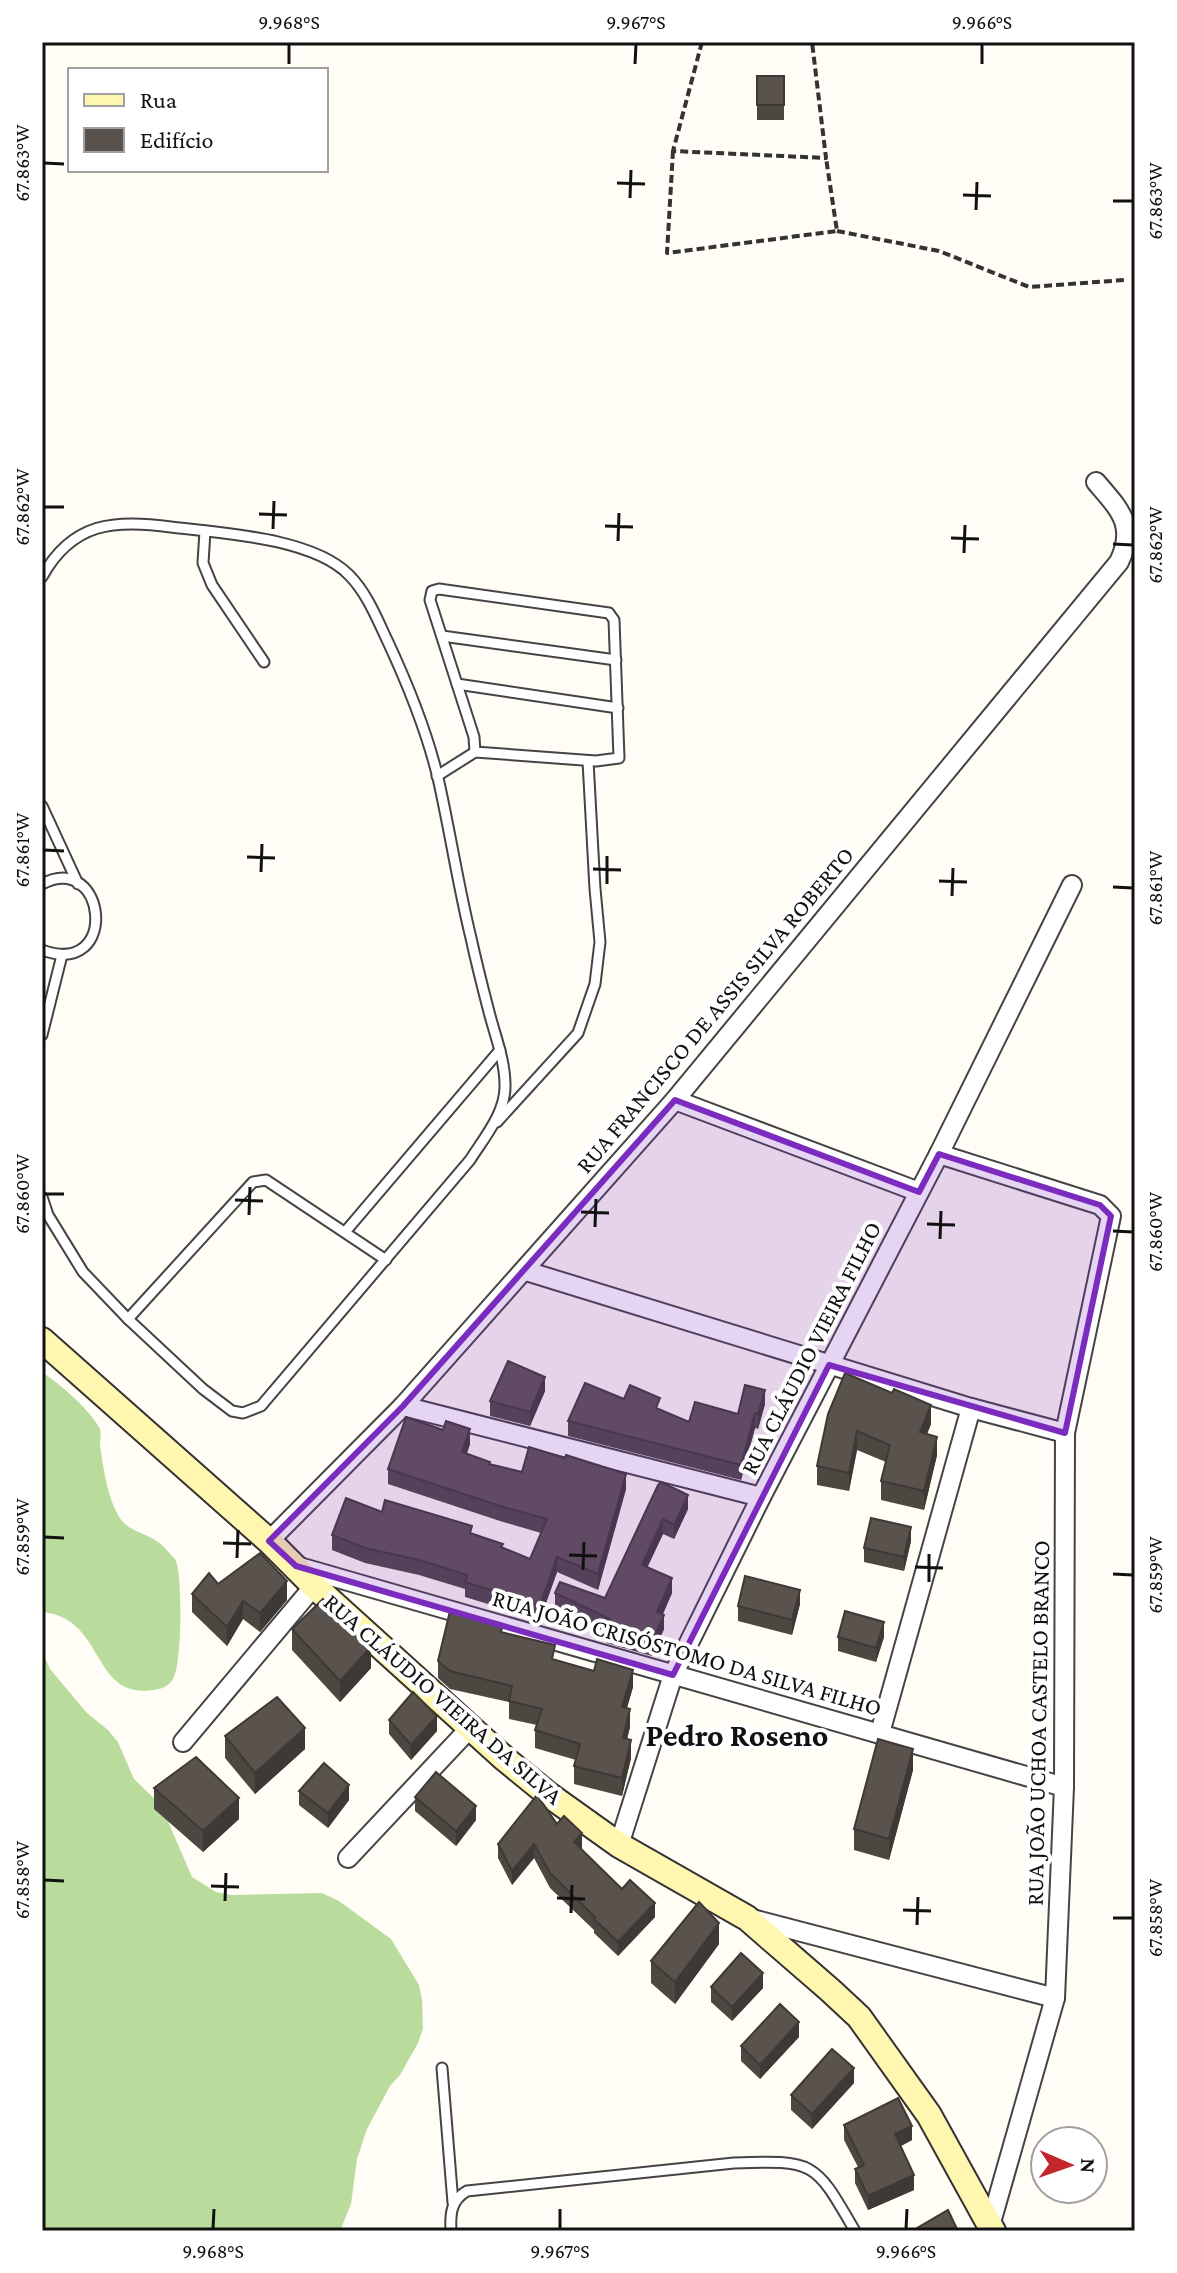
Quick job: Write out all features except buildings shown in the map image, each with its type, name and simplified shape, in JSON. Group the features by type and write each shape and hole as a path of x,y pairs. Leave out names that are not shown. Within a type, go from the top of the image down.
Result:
{"street":[{"name":"RUA FRANCISCO DE ASSIS SILVA ROBERTO","path":"269,1541 403,1406 675,1100 1119,562 1127,535 1125,520 1096,482"},
{"name":"RUA CLÁUDIO VIEIRA FILHO","path":"619,1845 673,1675 761,1497 939,1154 1072,885"},
{"path":"675,1100 919,1192"},
{"name":"RUA JOÃO UCHOA CASTELO BRANCO","path":"939,1154 1100,1205 1111,1216 1065,1433 1064,1787 1055,1998 991,2228"},
{"path":"526,1271 971,1408 1065,1433"},
{"name":"RUA CLÁUDIO VIEIRA DA SILVA","path":"42,1340 269,1541 470,1728 549,1795 619,1845 747,1918 859,2017 929,2115 991,2228"},
{"path":"403,1406 761,1497"},
{"path":"880,1733 971,1408"},
{"name":"RUA JOÃO CRISÓSTOMO DA SILVA FILHO","path":"296,1566 1064,1787"},
{"path":"183,1742 314,1586"},
{"path":"348,1858 470,1728"},
{"path":"747,1918 1055,1998"}],"lane":[{"path":"42,577 67,544 89,529 119,522 205,531 304,547 329,558 350,575 368,602 408,685 437,776 460,893 500,1050 505,1084 504,1100 470,1160 261,1406 243,1413 232,1411 203,1389 83,1272 48,1215 42,1197"},
{"path":"205,531 203,563 212,585 264,662"},
{"path":"437,776 475,752 588,761 619,758 614,620 609,613 439,589 432,591 430,600 474,737 475,752"},
{"path":"442,636 616,660"},
{"path":"457,684 618,708"},
{"path":"490,1129 578,1033 595,984 600,942 588,761"},
{"path":"42,806 78,884"},
{"path":"42,884 57,879 78,884 87,890 97,909 95,930 82,947 62,955 42,950"},
{"path":"42,1035 62,955"},
{"path":"345,1232 500,1050"},
{"path":"128,1319 259,1179 266,1180 386,1260"},
{"path":"442,2068 453,2203 451,2231"},
{"path":"453,2203 458,2196 480,2188 734,2163 774,2162 806,2166 816,2172 828,2184 855,2231"}],"path":[{"path":"702,42 673,151 667,253 837,231 939,251 1029,287 1124,280"},
{"path":"812,42 837,231"},
{"path":"673,151 826,158"}],"highlighted area":[{"path":"675,1100 919,1192 939,1154 1100,1205 1111,1216 1065,1433 829,1365 673,1675 296,1566 269,1541 403,1406"}],"green space":[{"path":"42,1372 73,1397 99,1427 106,1481 121,1520 158,1542 175,1559 178,1567 180,1638 173,1679 161,1688 137,1690 120,1684 78,1629 63,1618 42,1612"},
{"path":"42,1651 50,1669 87,1713 118,1742 134,1779 161,1805 192,1877 216,1892 231,1895 322,1893 339,1901 391,1939 419,1985 423,2029 418,2043 367,2129 357,2159 351,2204 340,2231 42,2231"}],"district":[{"name":"Pedro Roseno","path":"737,1735"}]}
